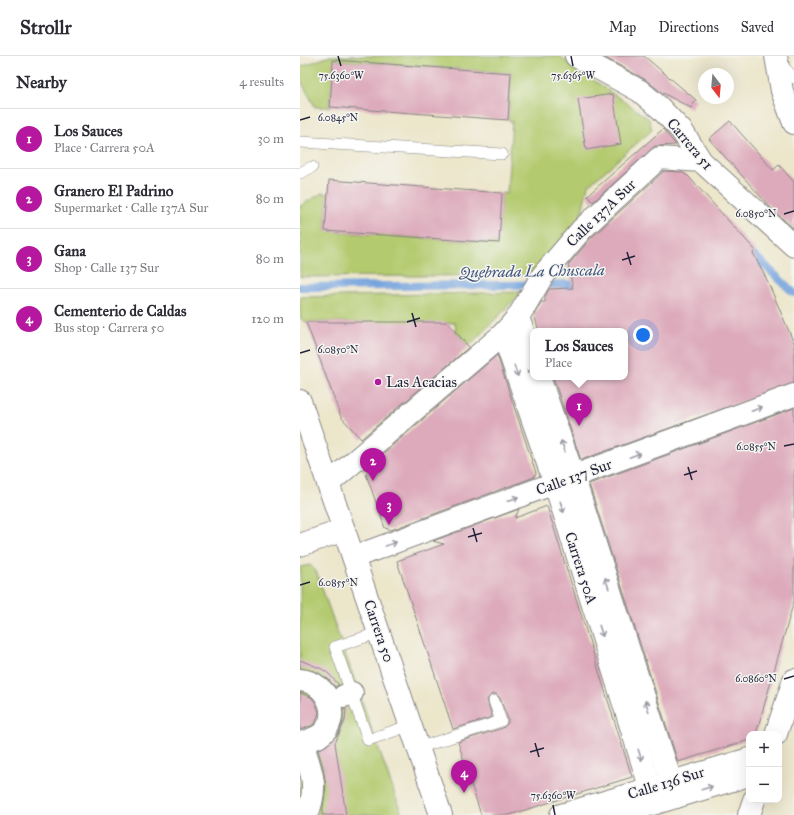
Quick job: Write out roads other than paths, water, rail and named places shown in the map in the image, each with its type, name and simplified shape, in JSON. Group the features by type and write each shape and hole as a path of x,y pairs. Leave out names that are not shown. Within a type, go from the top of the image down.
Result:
{"street":[{"name":"Carrera 51","path":"576,56 640,92 660,108 682,131 701,161 794,246"},
{"path":"776,57 782,91 794,123"},
{"name":"Calle 137A Sur","path":"328,484 503,334 518,317 538,283 582,229 659,158 701,161"},
{"path":"518,317 530,351"},
{"name":"Carrera 50A","path":"503,334 564,481 674,789"},
{"name":"Carrera 50A","path":"540,380 564,481 653,796"},
{"name":"Calle 137 Sur","path":"354,557 564,481 794,395"},
{"name":"Carrera 50","path":"300,401 380,632 441,815"},
{"path":"300,545 344,530"},
{"path":"300,680 317,684 325,692 340,697 331,710 331,718 327,728 320,736 302,743 312,774 314,788 313,801 307,815"},
{"path":"777,731 794,680"},
{"name":"Calle 136 Sur","path":"561,815 653,796 746,760"},
{"name":"Calle 136 Sur","path":"674,789 746,776"},
{"name":"Calle 136 Sur","path":"616,815 653,796"},
{"path":"749,815 753,803"}],"lane":[{"path":"776,57 794,78"},
{"path":"300,142 502,154"},
{"path":"300,174 312,167"},
{"path":"380,632 335,647 340,697 368,740 411,725"},
{"path":"418,748 500,721 494,701"}],"waterway":[{"name":"Quebrada La Chuscala","path":"745,256 755,256 794,293"},
{"name":"Quebrada La Chuscala","path":"300,287 583,284"}],"place":[{"name":"Las Acacias","path":"378,382"},
{"name":"Los Sauces","path":"579,426"},
{"name":"Granero El Padrino","path":"373,481"},
{"name":"Gana","path":"389,525"},
{"name":"Cementerio de Caldas","path":"464,793"}]}
